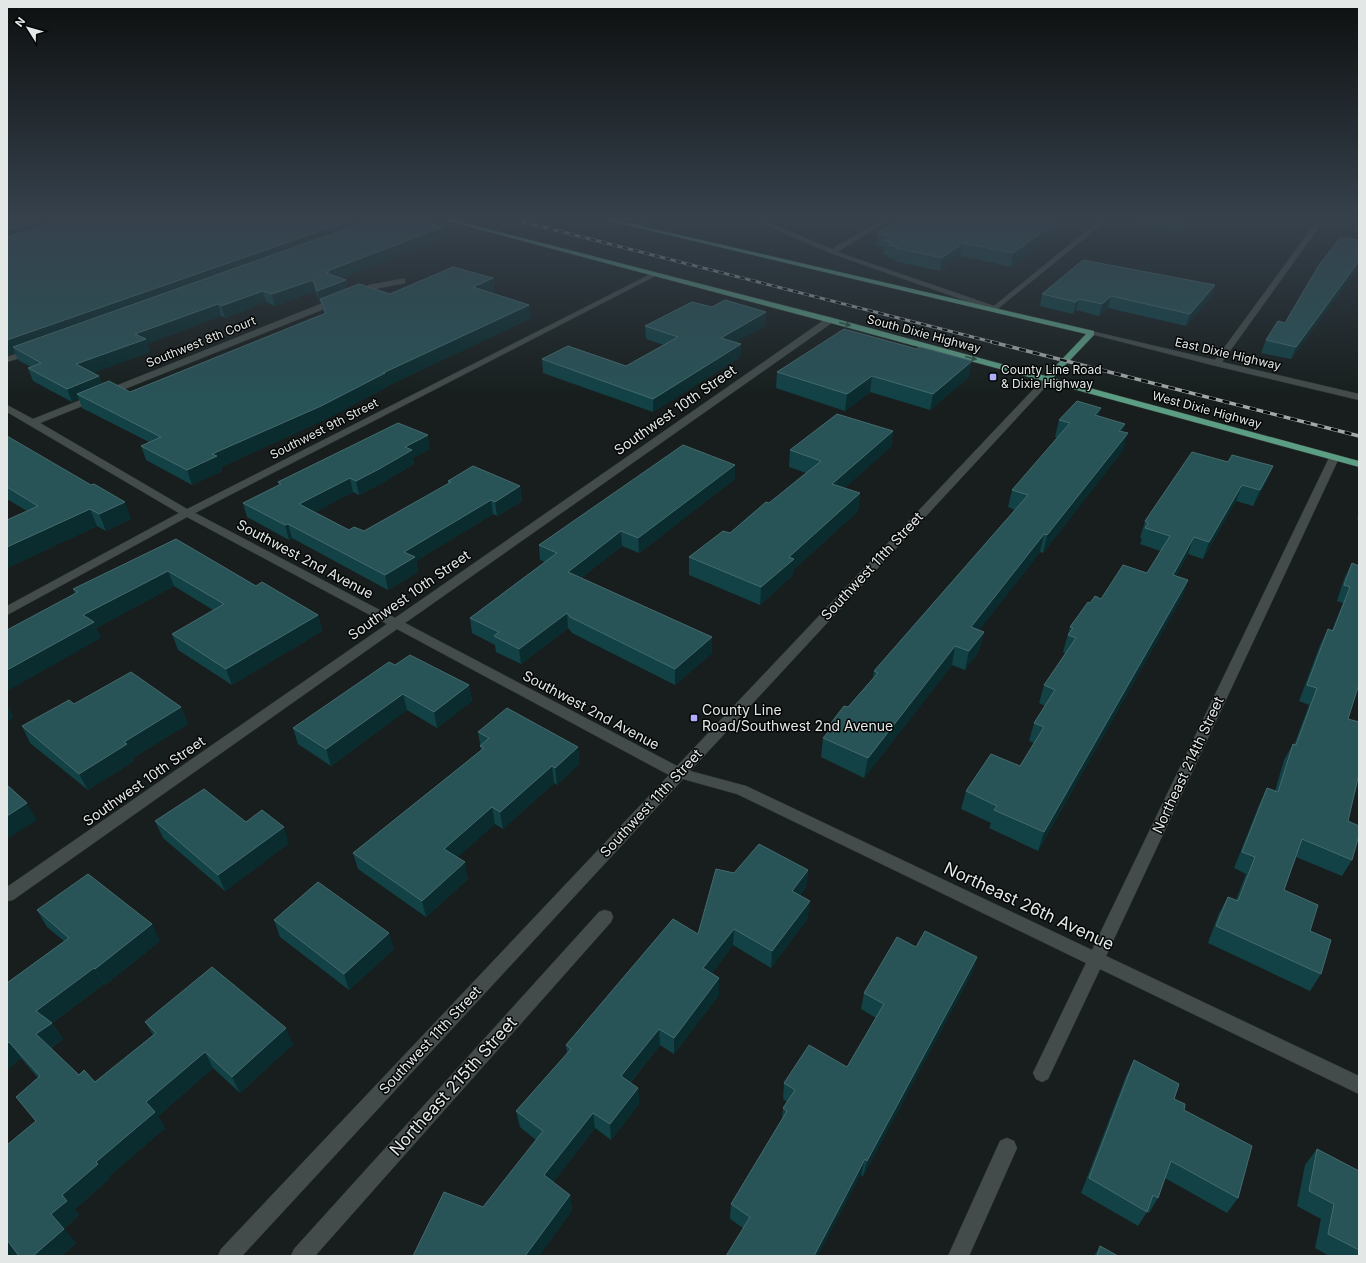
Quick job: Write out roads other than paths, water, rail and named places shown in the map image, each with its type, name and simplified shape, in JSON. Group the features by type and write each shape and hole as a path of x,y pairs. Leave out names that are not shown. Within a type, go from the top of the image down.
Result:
{"main road":[{"name":"South Dixie Highway","path":"674,279 1048,379"},
{"path":"862,279 1091,333"},
{"name":"Southwest 11th Street","path":"1048,379 1091,333"},
{"name":"West Dixie Highway","path":"1048,379 1359,464"}],"street":[{"name":"Southwest 9th Street","path":"7,611 187,513 645,279"},
{"path":"908,279 995,310 1033,279"},
{"path":"1216,364 1279,279"},
{"name":"Southwest 8th Court","path":"32,423 372,287 402,281"},
{"name":"Southwest 10th Street","path":"7,895 394,623 830,320"},
{"name":"East Dixie Highway","path":"1091,333 1359,397"},
{"path":"7,360 37,349"},
{"name":"Southwest 11th Street","path":"228,1256 1048,379"},
{"name":"Southwest 2nd Avenue","path":"7,408 187,513 678,773"},
{"name":"Northeast 214th Street","path":"1042,1073 1334,458"},
{"name":"Northeast 26th Avenue","path":"678,773 741,790 1096,958 1359,1085"},
{"name":"Northeast 215th Street","path":"301,1256 605,917"},
{"path":"958,1256 1007,1148"}],"railway":[{"path":"746,279 996,343"},
{"path":"992,342 1359,436"}],"place":[{"name":"County Line Road & Dixie Highway","path":"993,377"},
{"name":"County Line Road/Southwest 2nd Avenue","path":"694,718"}]}
